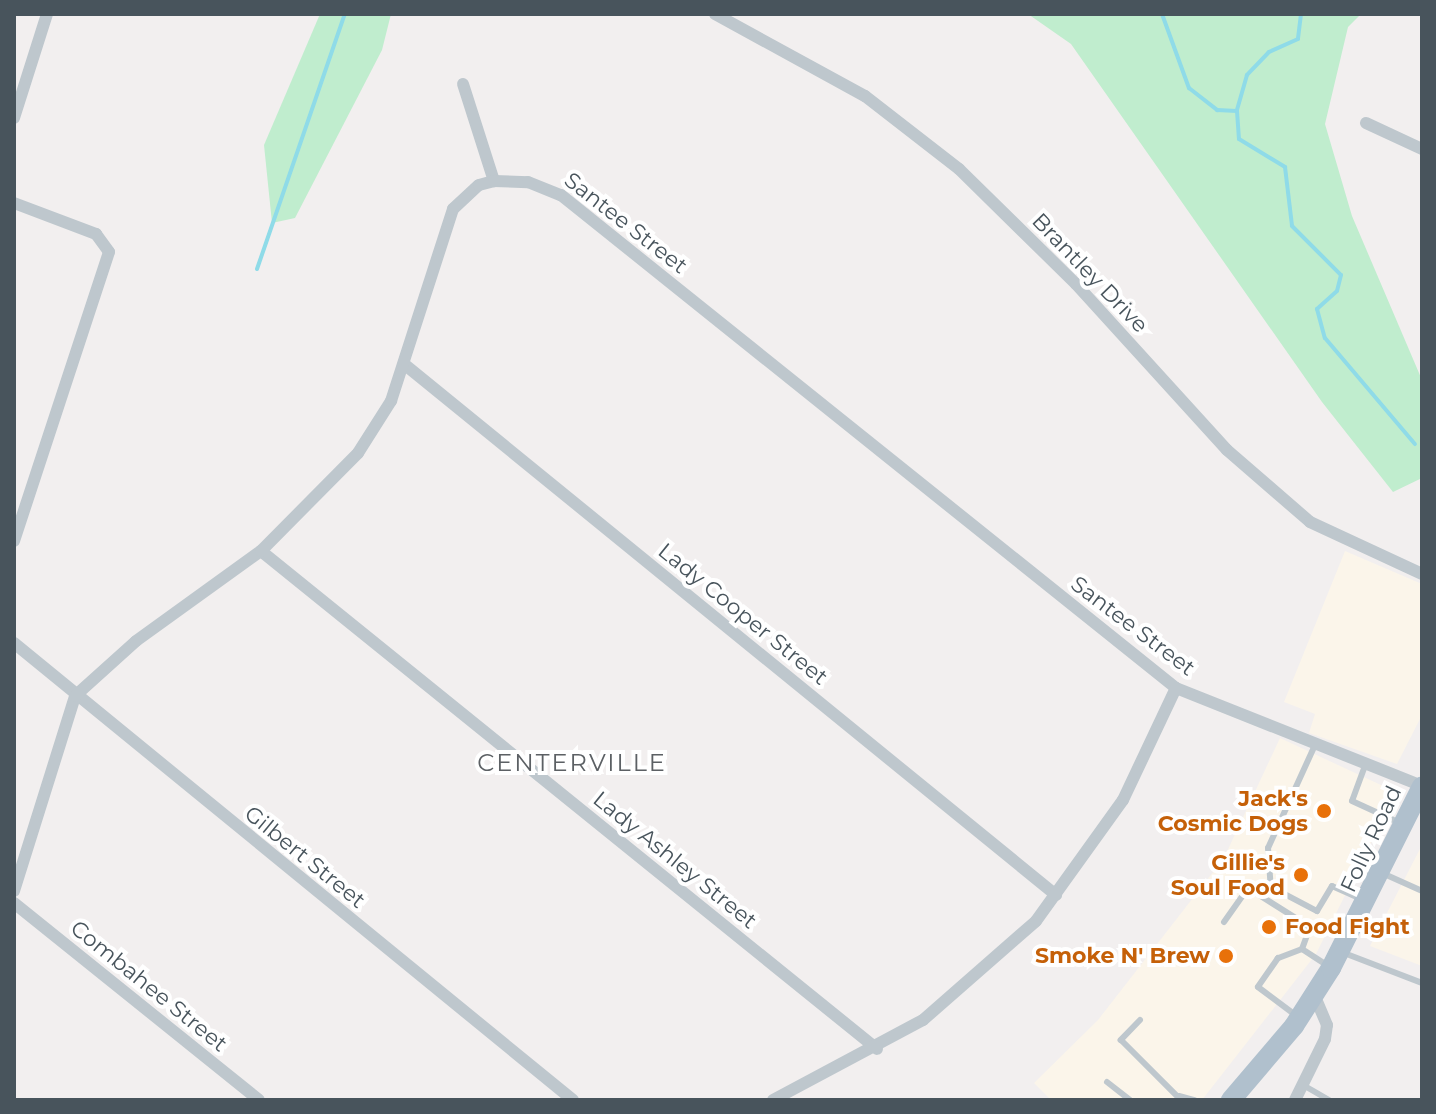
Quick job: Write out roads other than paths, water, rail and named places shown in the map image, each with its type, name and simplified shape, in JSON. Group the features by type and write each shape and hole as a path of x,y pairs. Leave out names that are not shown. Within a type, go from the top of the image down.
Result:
{"main road":[{"name":"Folly Road","path":"1231,1100 1299,1018 1336,960 1368,902 1402,823 1422,786"}],"street":[{"path":"14,118 47,14"},
{"name":"Brantley Drive","path":"715,14 865,96 959,169 1076,284 1227,450 1310,522 1422,574"},
{"path":"14,891 75,696 136,641 261,551 378,427 404,364 453,209 479,185 494,181 463,84"},
{"path":"1366,123 1422,149"},
{"name":"Santee Street","path":"494,181 528,182 561,195 1176,688 1422,786"},
{"path":"14,203 96,234 109,252 14,541"},
{"name":"Lady Cooper Street","path":"404,364 1056,895"},
{"name":"Lady Ashley Street","path":"261,551 877,1049"},
{"name":"Gilbert Street","path":"14,643 75,696 573,1100"},
{"path":"773,1100 877,1049 982,973 1056,895 1123,800 1176,688"},
{"name":"Combahee Street","path":"14,903 259,1100"},
{"path":"1295,1100 1325,1039 1327,1025 1314,994"}],"lane":[{"path":"1315,743 1268,848 1271,887 1317,911 1332,886 1368,902"},
{"path":"1366,763 1352,801 1402,823"},
{"path":"1382,873 1422,891"},
{"path":"1224,922 1248,888 1310,927 1302,949"},
{"path":"1299,1018 1258,987 1278,958 1302,949 1422,983"},
{"path":"1140,1020 1121,1040 1180,1098 1194,1100"},
{"path":"1107,1082 1130,1100"},
{"path":"1303,1085 1329,1100"}],"waterway":[{"path":"257,269 345,14"},
{"path":"1162,14 1189,88 1217,110 1237,111"},
{"path":"1301,14 1298,39 1269,52 1247,75 1237,111 1239,139 1285,167 1292,226 1341,275 1337,291 1317,309 1325,338 1415,444"}],"place":[{"name":"Jack's Cosmic Dogs","path":"1324,811"},
{"name":"Gillie's Soul Food","path":"1301,875"},
{"name":"Food Fight","path":"1269,927"},
{"name":"Smoke N' Brew","path":"1226,956"}],"district":[{"name":"CENTERVILLE","path":"572,763"}]}
